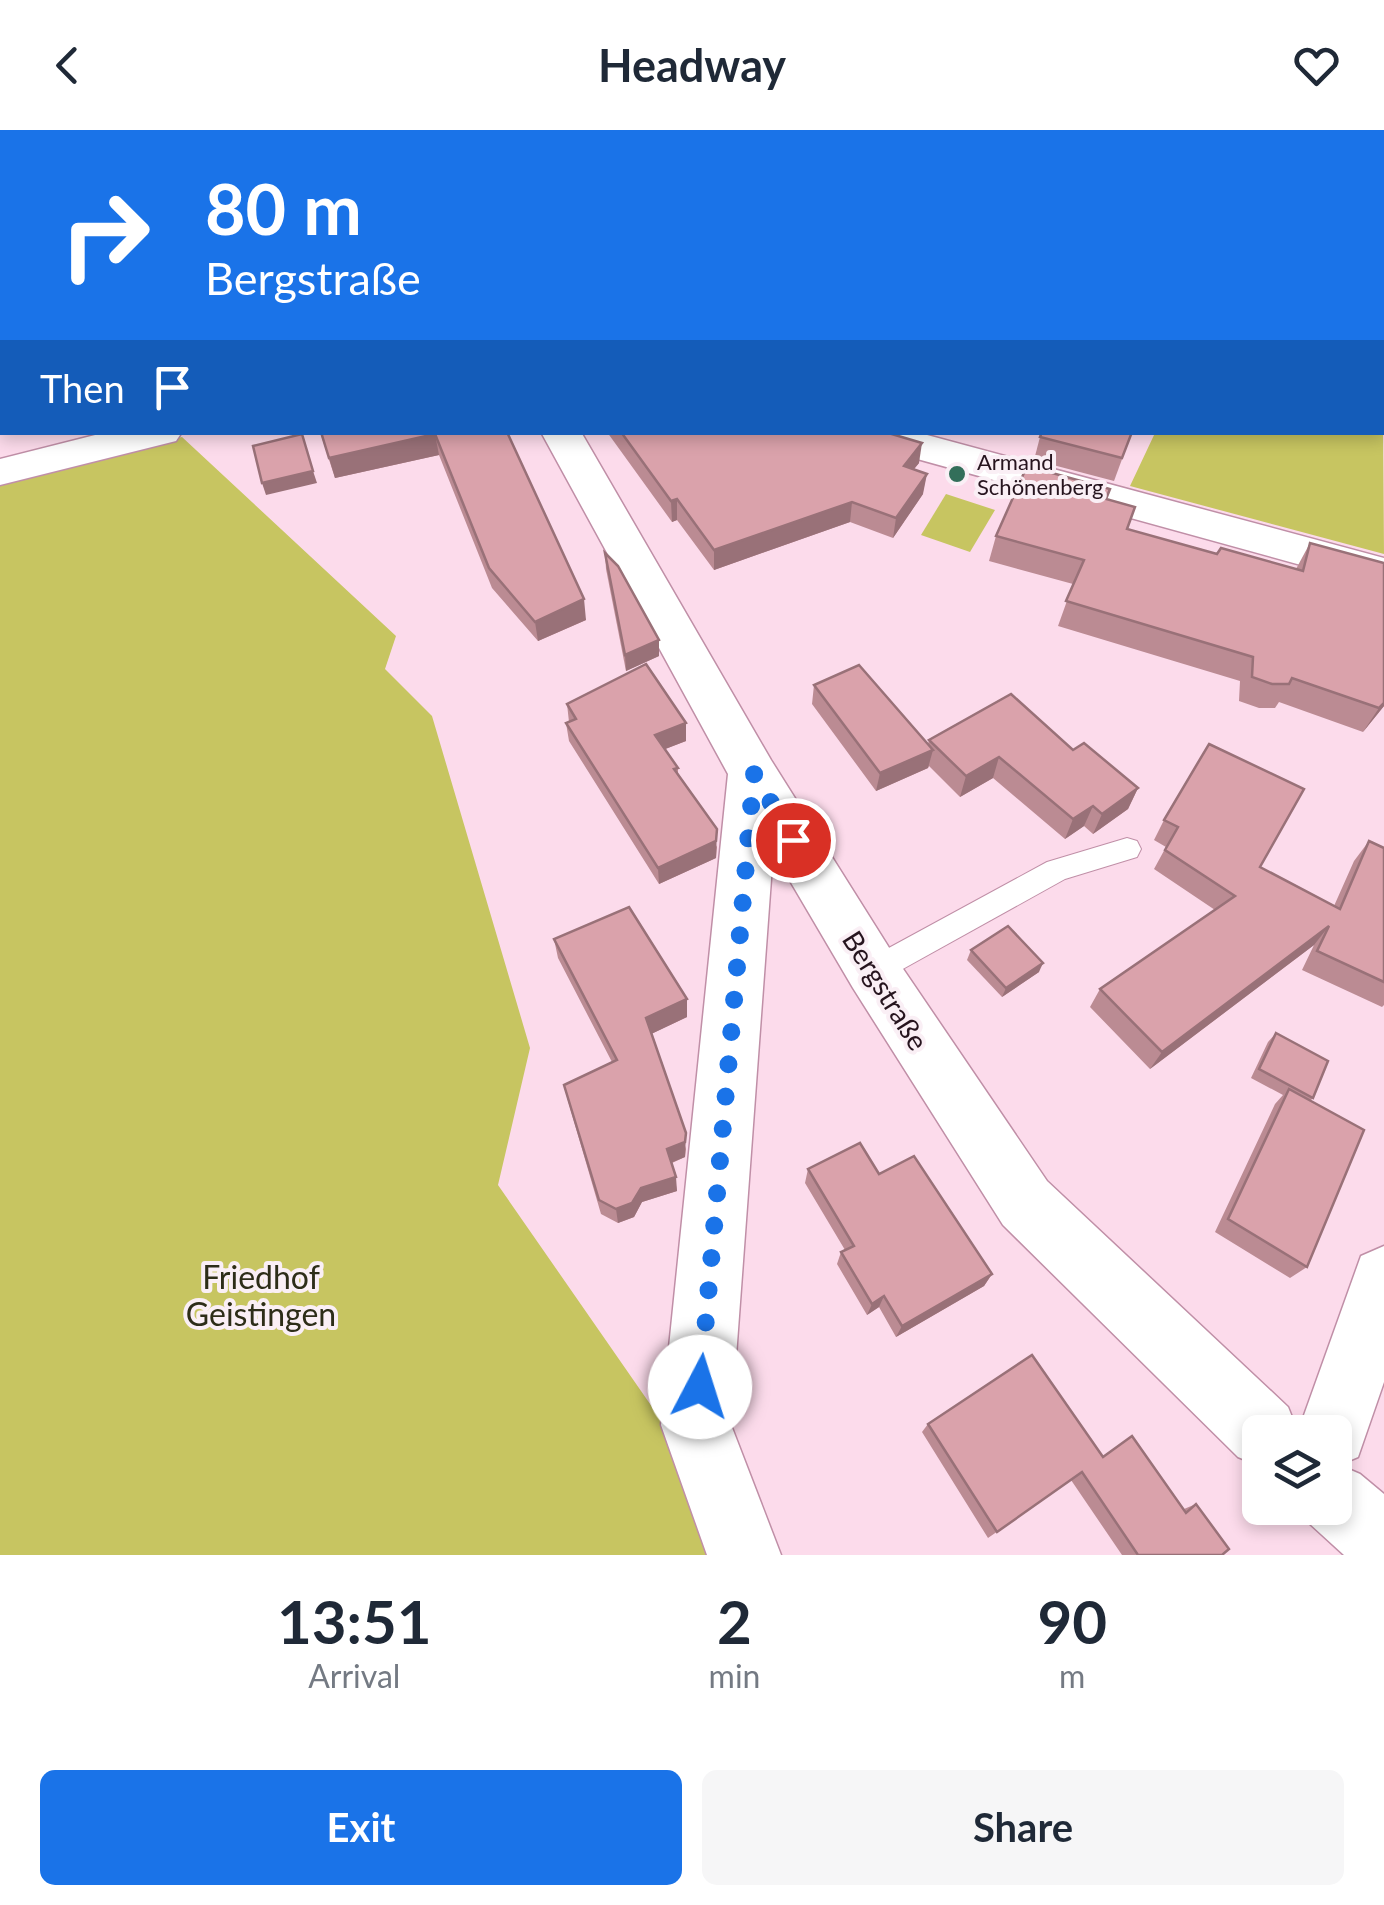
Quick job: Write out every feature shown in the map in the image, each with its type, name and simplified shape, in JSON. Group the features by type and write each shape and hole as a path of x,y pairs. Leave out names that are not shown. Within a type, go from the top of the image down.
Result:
{"street":[{"path":"0,472 150,435"},
{"name":"Bergstraße","path":"562,435 754,774 872,971 1024,1203 1246,1415"},
{"path":"877,435 1384,573"},
{"path":"744,1555 696,1425 754,774"},
{"path":"1339,1415 1384,1279"},
{"path":"1352,1515 1384,1542"}],"lane":[{"path":"872,971 1057,870 1127,849"}],"green space":[{"path":"1154,435 1383,435 1384,554 1130,486"},
{"name":"Friedhof Geistingen","path":"182,437 396,636 385,669 432,716 530,1048 498,1185 682,1450 717,1555 0,1555 0,480"},
{"path":"946,494 995,510 970,552 921,535"}],"building":[{"path":"302,435 313,471 262,483 253,446"},
{"path":"322,435 431,435 329,458"},
{"path":"435,435 508,435 584,599 535,622 489,568"},
{"path":"623,435 895,435 922,443 904,466 927,474 896,518 852,502 714,550 677,499 671,501"},
{"path":"1041,435 1131,435 1122,458"},
{"path":"1027,466 1110,489 1106,499 1135,507 1127,529 1217,554 1221,548 1303,571 1310,543 1384,563 1384,703 1379,708 1292,678 1289,684 1272,684 1252,677 1253,657 1066,601 1084,560 996,536"},
{"path":"605,553 618,566 659,640 625,655"},
{"path":"646,664 686,723 655,735 717,829 716,841 658,868 566,723 576,719 567,704"},
{"path":"859,665 933,750 880,773 814,685"},
{"path":"1011,694 1073,750 1084,743 1138,788 1102,814 1093,806 1073,819 999,757 966,776 929,740"},
{"path":"1209,744 1304,789 1260,867 1340,909 1369,841 1384,848 1384,982 1317,951 1329,926 1162,1052 1100,989 1235,896 1165,850 1178,827 1164,820"},
{"path":"629,907 687,999 646,1018 686,1133 685,1142 667,1149 676,1177 641,1188 632,1203 616,1209 599,1200 564,1085 617,1060 554,939"},
{"path":"1008,926 1043,963 1006,988 971,950"},
{"path":"1276,1033 1328,1061 1313,1098 1259,1069"},
{"path":"1289,1089 1364,1130 1307,1267 1228,1219"},
{"path":"860,1143 879,1174 914,1156 992,1274 902,1326 884,1296 872,1304 841,1252 854,1246 808,1169"},
{"path":"1032,1355 1103,1457 1132,1436 1186,1513 1196,1504 1229,1549 1222,1555 1138,1555 1082,1472 997,1532 928,1424"}],"place":[{"name":"Armand Schönenberg","path":"957,474"}],"route":[{"path":"700,1387 754,774 793,840"}]}
